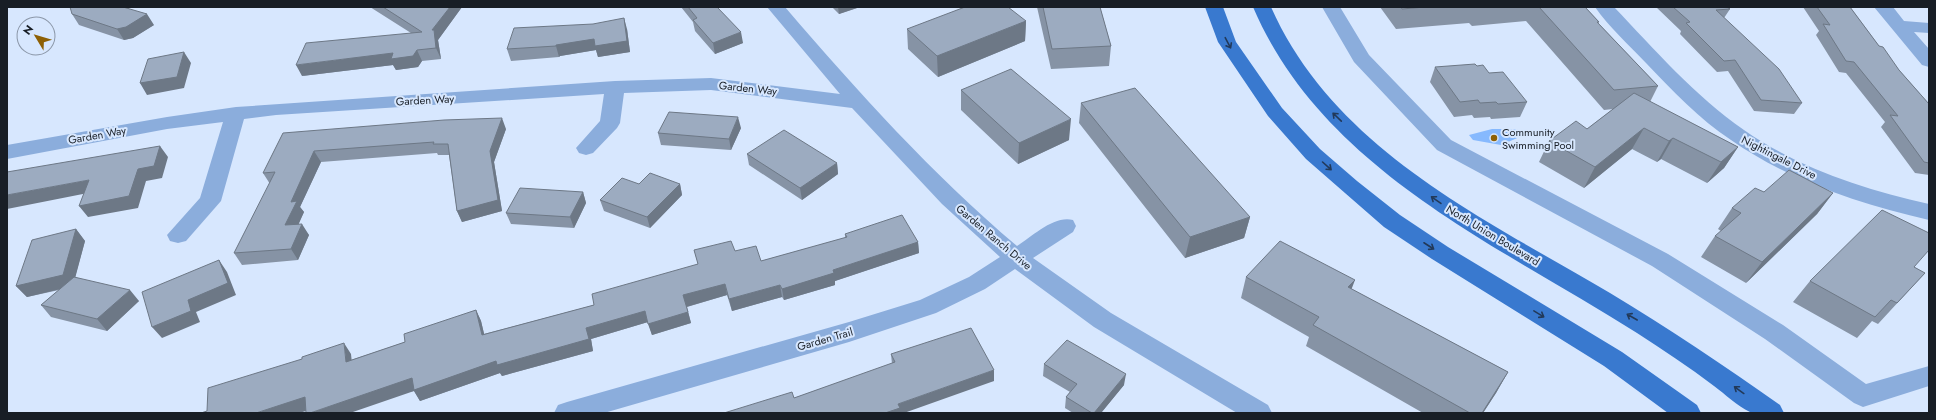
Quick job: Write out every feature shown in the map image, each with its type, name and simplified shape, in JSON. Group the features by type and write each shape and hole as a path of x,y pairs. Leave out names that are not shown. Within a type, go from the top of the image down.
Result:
{"main road":[{"path":"1214,7 1227,42 1275,112 1313,154 1349,186 1392,221 1460,266 1614,359 1688,413"},
{"name":"North Union Boulevard","path":"1262,7 1271,30 1298,73 1326,107 1369,148 1413,184 1460,217 1637,320 1704,365 1771,413"}],"street":[{"name":"Garden Ranch Drive","path":"776,7 856,102 958,207 1016,257 1110,325 1259,413"},
{"path":"1331,7 1361,58 1444,145 1660,260 1774,332 1863,396 1929,376"},
{"name":"Nightingale Drive","path":"1604,7 1716,120 1743,139 1779,159 1821,179 1906,207 1929,212"},
{"path":"1884,7 1929,61"},
{"path":"1900,26 1929,28"},
{"name":"Garden Way","path":"7,152 167,123 236,113 276,109 615,87 710,84 856,102"},
{"path":"586,148 610,123 615,87"},
{"path":"178,235 210,201 236,113"},
{"name":"Garden Trail","path":"568,413 849,332 928,307 977,283 1065,226"}],"water":[{"name":"Community Swimming Pool","path":"1492,129 1517,129 1522,136 1501,145 1473,140 1469,135"}],"building":[{"path":"70,7 123,7 147,14 126,27 117,29 72,14"},
{"path":"383,7 450,7 432,30 434,30 436,48 417,50 413,56 391,59 393,53 296,65 306,43 422,32"},
{"path":"688,7 717,7 741,32 713,43 693,20 697,18"},
{"path":"965,7 1008,7 1026,21 937,56 907,29"},
{"path":"1043,7 1100,7 1111,46 1052,49"},
{"path":"1401,7 1425,7 1402,9"},
{"path":"1539,7 1585,7 1599,22 1597,22 1658,86 1614,90"},
{"path":"1673,7 1727,7 1730,9 1716,10 1779,69 1802,103 1761,100 1735,60 1724,61 1686,23 1690,22"},
{"path":"1817,7 1850,7 1879,46 1883,47 1899,70 1929,104 1929,163 1924,162 1890,115 1898,116 1854,62 1846,61 1823,24 1830,25"},
{"path":"624,18 627,41 595,46 594,39 556,46 507,49 514,28 593,24"},
{"path":"184,52 177,77 140,83 148,59"},
{"path":"1475,64 1477,66 1483,65 1489,73 1503,72 1527,102 1498,104 1496,102 1480,103 1478,100 1460,102 1435,67"},
{"path":"1011,69 1071,119 1019,143 961,90"},
{"path":"1135,88 1250,217 1190,237 1081,103"},
{"path":"1634,93 1738,147 1721,162 1673,138 1669,141 1644,128 1595,167 1549,141 1576,121 1587,129"},
{"path":"669,112 738,117 729,139 658,133"},
{"path":"502,118 490,151 498,200 457,211 448,144 433,144 434,142 314,151 291,202 297,201 285,225 302,224 291,249 234,253 275,172 263,173 283,133 444,120"},
{"path":"784,130 837,163 800,188 747,154"},
{"path":"160,146 154,166 138,169 129,196 79,206 89,180 7,195 7,172"},
{"path":"1789,170 1833,193 1762,262 1715,236 1741,213 1732,208 1755,188 1764,192"},
{"path":"650,173 680,184 647,217 600,200 622,178 639,184"},
{"path":"520,188 583,192 570,217 506,213"},
{"path":"1882,210 1929,233 1929,250 1914,267 1925,273 1897,303 1891,300 1875,317 1810,281"},
{"path":"902,215 918,242 833,270 834,273 782,289 780,285 729,299 725,284 683,295 688,312 648,324 645,311 586,328 589,339 497,365 496,361 414,390 412,378 310,413 306,413 305,397 256,413 201,413 207,411 208,388 302,359 302,357 344,343 346,362 405,342 404,334 476,310 482,335 594,305 592,294 698,264 694,250 731,241 735,251 756,246 761,261 847,237 845,234"},
{"path":"76,229 63,275 16,286 32,240"},
{"path":"1280,241 1355,280 1348,287 1508,372 1482,413 1470,413 1313,325 1319,317 1246,277"},
{"path":"219,260 228,283 188,300 191,311 152,327 142,292"},
{"path":"74,277 130,290 97,319 41,305"},
{"path":"971,328 994,370 898,404 900,408 885,413 724,413 792,392 794,398 895,362 891,354"},
{"path":"1067,340 1126,374 1094,413 1066,397 1077,384 1044,364"}],"place":[{"name":"Community Swimming Pool","path":"1494,138"}]}
